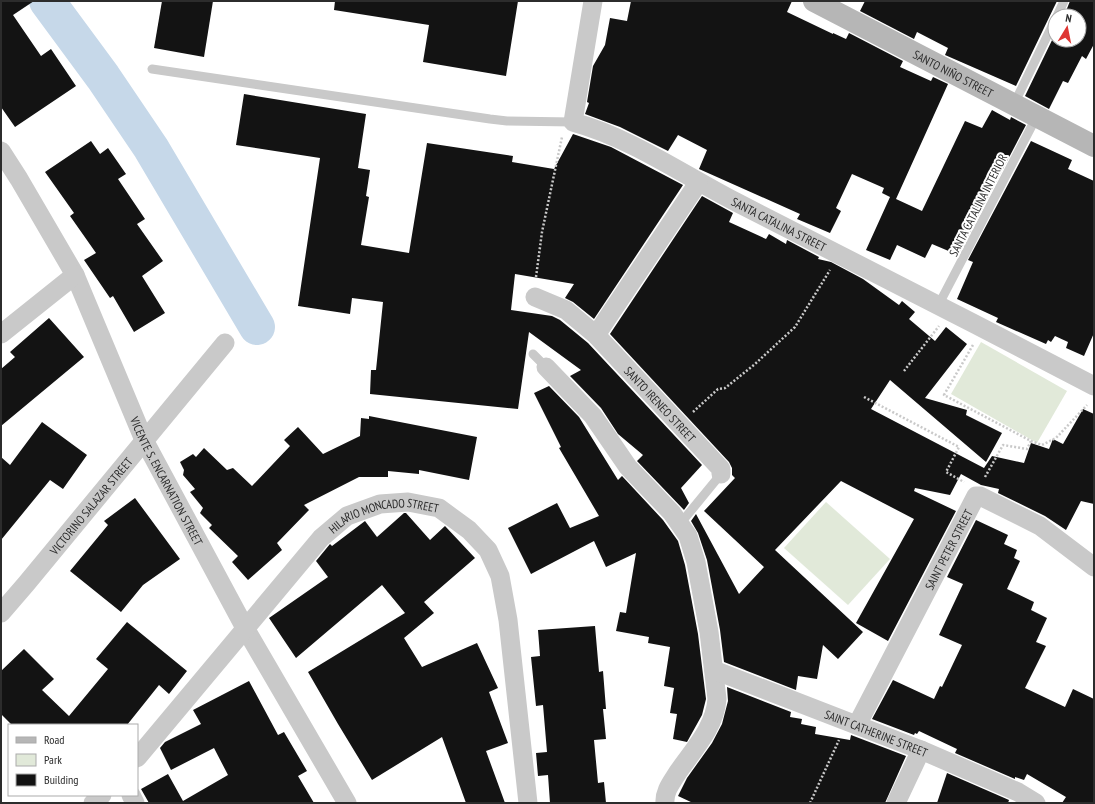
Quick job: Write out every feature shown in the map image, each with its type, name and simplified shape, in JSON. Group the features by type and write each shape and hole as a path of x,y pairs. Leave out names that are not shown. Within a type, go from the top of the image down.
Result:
{"main road":[{"name":"SANTO NIÑO STREET","path":"814,1 841,11 1094,146"}],"street":[{"path":"573,122 593,1"},
{"name":"SANTA CATALINA STREET","path":"573,122 615,137 698,182 983,327 1094,386"},
{"name":"VICENTE S. ENCARNATION STREET","path":"1,152 19,179 75,275 144,440 245,628 347,803"},
{"path":"596,335 698,182"},
{"path":"1,334 75,275"},
{"name":"SANTO IRENEO STREET","path":"535,297 566,310 596,335 721,469 721,474"},
{"name":"VICTORINO SALAZAR STREET","path":"1,613 225,343"},
{"path":"546,367 593,416 628,467 680,524 693,548 709,632 717,699 714,718 709,728 671,783 665,796 665,803"},
{"name":"SAINT PETER STREET","path":"852,723 979,493 1040,526 1094,567"},
{"name":"HILARIO MONCADO STREET","path":"138,757 321,538 347,516 380,504 408,502 439,508 469,530 488,550 500,576 508,620 528,803"},
{"name":"SAINT CATHERINE STREET","path":"714,670 921,750 1018,792 1036,803"},
{"path":"896,803 921,750"},
{"path":"93,803 101,796"}],"lane":[{"path":"1014,104 1047,36"},
{"path":"152,69 490,119 507,121 573,122"},
{"name":"SANTA CATALINA INTERIOR","path":"946,308 1037,116"},
{"path":"533,354 546,367"},
{"path":"680,524 721,474"}],"path":[{"path":"535,297 538,255 558,151 562,136 573,122"},
{"path":"680,424 692,414 694,409 718,389 725,388 795,327 839,254"},
{"path":"904,372 946,308"},
{"path":"983,327 944,395 1031,441 1042,445 1056,438 1083,407 1089,404"},
{"path":"864,397 959,447 946,472 979,493 1003,444 1027,450 1031,441"},
{"path":"810,803 852,723"}],"green space":[{"path":"981,342 1067,391 1037,443 951,394"},
{"path":"826,502 890,559 848,605 784,548"}],"building":[{"path":"1,1 34,1 13,15 41,56 51,49 76,86 15,127 1,107"},
{"path":"162,1 213,1 204,57 154,48"},
{"path":"335,1 518,1 506,76 423,62 429,25 334,10"},
{"path":"631,1 792,1 787,12 846,39 849,33 903,61 900,67 931,81 933,77 948,84 896,199 922,211 965,121 982,128 992,110 1010,120 1011,117 1026,125 958,255 932,244 925,258 897,245 890,260 866,250 890,197 882,193 884,188 852,174 836,208 841,211 830,233 797,219 800,214 699,169 707,150 678,135 668,151 620,127 585,114 589,103 587,102 593,66 605,45 610,18 627,21"},
{"path":"865,1 1057,1 1054,8 1047,8 1047,22 1016,86 945,55 948,48 917,32 914,39 860,11"},
{"path":"1070,1 1094,1 1094,44 1086,59 1082,56 1068,83 1063,81 1049,109 1025,96 1048,48 1087,48 1087,8 1067,8"},
{"path":"244,94 366,114 358,168 370,170 366,196 369,197 361,245 409,253 427,143 513,156 512,162 554,169 573,134 611,147 683,185 594,319 573,302 565,298 574,284 515,274 511,310 552,316 560,320 588,343 702,465 681,488 689,503 684,510 637,461 643,455 618,434 601,408 570,376 581,370 529,332 518,409 370,394 371,370 376,370 383,302 352,298 350,314 298,306 320,158 236,145"},
{"path":"91,141 100,154 108,148 126,174 118,179 145,219 137,224 163,261 142,276 165,313 134,332 113,296 110,298 84,260 96,253 70,216 74,213 45,172"},
{"path":"1031,141 1072,160 1068,169 1094,181 1094,333 1084,356 1066,348 1068,342 1055,336 1051,342 1048,340 1046,344 996,322 998,318 957,299 973,262 968,260"},
{"path":"702,196 733,213 729,222 766,239 769,234 786,244 787,240 819,257 818,259 831,262 863,279 899,305 902,301 915,312 909,319 935,341 946,327 967,344 925,398 967,410 966,415 1002,433 986,462 890,380 871,409 984,468 992,456 1024,463 1031,443 1049,449 1053,439 1063,444 1083,409 1094,414 1094,504 1081,501 1066,530 1045,516 998,493 999,489 981,485 961,474 950,495 915,488 914,491 956,511 888,641 856,623 914,519 841,481 775,550 863,632 838,659 823,645 817,679 798,676 796,690 724,662 720,630 707,560 698,533 691,521 696,514 739,594 764,567 704,511 735,478 732,475 732,468 729,462 610,334"},
{"path":"49,318 84,357 1,426 1,369 15,357 10,352"},
{"path":"549,386 579,417 618,480 622,476 663,520 678,541 685,565 698,634 706,699 702,715 687,742 673,739 677,714 670,713 674,688 664,686 670,647 648,643 649,637 616,631 620,612 626,613 636,553 606,567 594,541 531,574 508,528 557,503 570,528 599,516 559,448 561,447 534,393"},
{"path":"369,416 477,437 469,480 419,470 419,474 388,471 388,477 359,477 304,505 309,510 277,543 282,550 248,580 232,562 238,556 209,528 212,525 200,513 203,508 190,492 195,489 183,475 184,470 180,462 193,454 196,457 204,448 227,470 233,468 252,486 290,446 284,440 298,427 323,454 360,436 361,418 369,419"},
{"path":"42,422 87,455 63,489 50,480 1,540 1,457 10,465"},
{"path":"135,498 180,559 143,585 121,612 70,571 108,525 104,521"},
{"path":"404,513 406,513 430,540 445,526 475,558 424,602 434,613 404,638 422,667 477,643 498,688 489,692 508,743 486,751 505,803 466,803 442,737 372,780 308,672 405,613 382,585 296,658 269,618 328,577 316,561 330,544 332,546 365,521 377,537"},
{"path":"976,520 1008,535 1004,544 1017,550 1014,558 1020,561 1007,589 1034,602 1031,610 1047,618 1036,642 1046,646 1025,688 1065,707 1073,689 1094,699 1094,803 1062,803 1066,797 1027,774 1024,780 1015,777 1015,779 955,753 957,749 919,731 914,735 872,719 893,680 934,699 940,686 942,687 962,645 939,635 963,584 947,577"},
{"path":"127,622 187,671 169,694 159,685 128,724 11,724 1,714 1,671 24,649 54,679 42,690 69,716 108,669 96,659"},
{"path":"595,626 599,672 603,671 606,709 603,709 606,739 594,740 598,783 604,782 606,803 550,803 548,775 538,776 536,753 547,752 543,705 536,706 531,657 540,656 538,630"},
{"path":"249,681 278,735 284,732 307,771 298,776 314,803 149,803 141,789 168,774 183,801 228,775 214,748 171,770 160,748 165,742 201,724 193,710"},
{"path":"727,687 791,712 790,717 802,719 801,724 816,727 815,734 850,740 851,735 906,756 885,803 693,803 678,796 687,778 712,743 722,724 728,701"},
{"path":"947,773 1009,800 1008,803 937,803"}],"waterway":[{"path":"47,1 103,77 151,148 257,327"}]}
